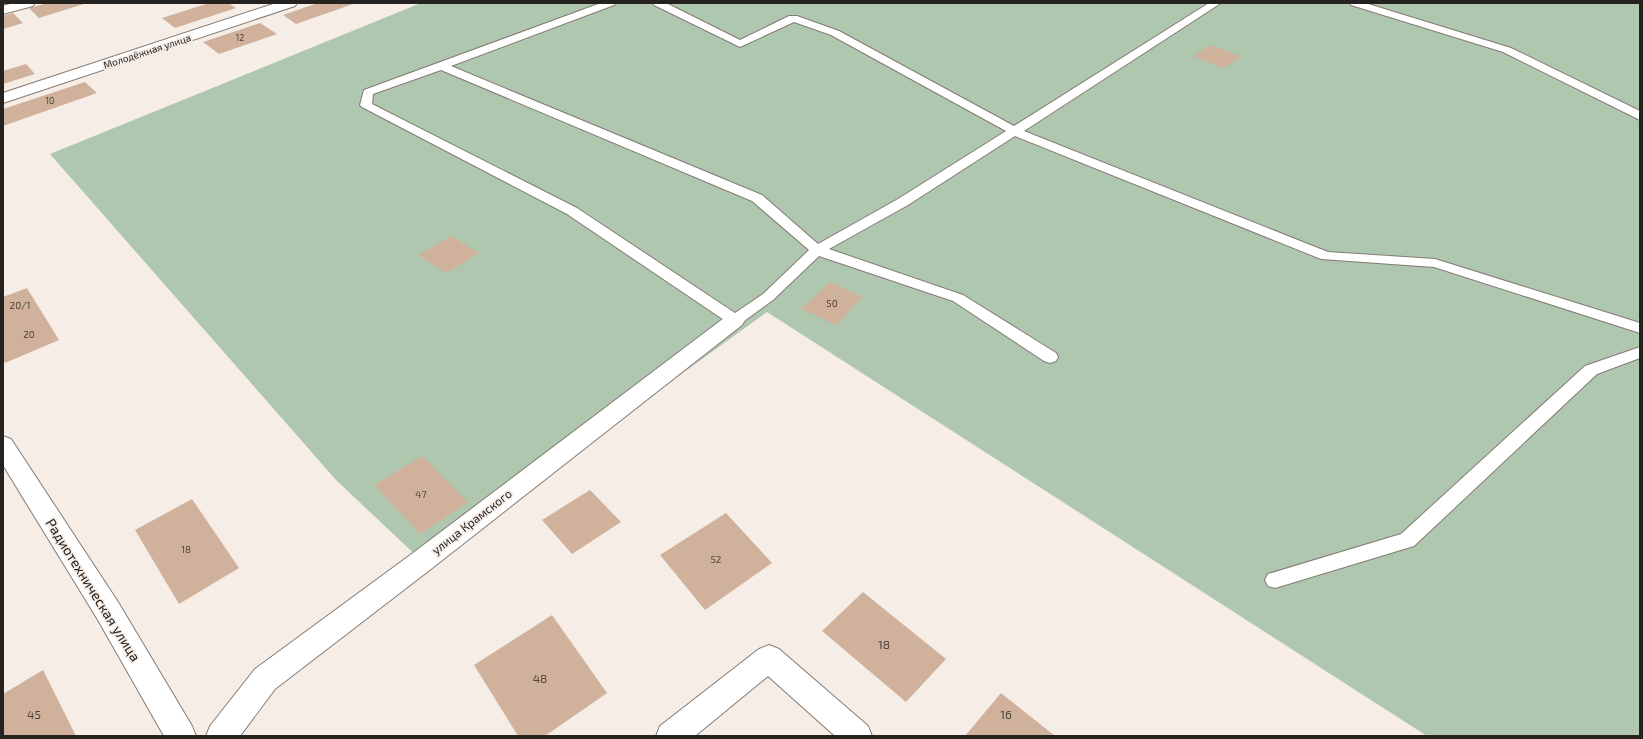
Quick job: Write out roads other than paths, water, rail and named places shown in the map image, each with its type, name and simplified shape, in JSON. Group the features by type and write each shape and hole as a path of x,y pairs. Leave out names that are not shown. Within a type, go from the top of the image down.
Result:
{"street":[{"path":"3,10 28,3"},
{"name":"Молодёжная улица","path":"3,98 290,3"},
{"name":"улица Крамского","path":"221,736 265,679 422,561 735,320"},
{"name":"Радиотехническая улица","path":"3,445 108,611 181,736"},
{"path":"672,736 769,658 857,736"}],"lane":[{"path":"610,3 368,92 366,105 572,211 735,320 768,297 817,250 903,202 1216,3"},
{"path":"658,3 740,44 793,18 835,33 1014,131 1326,256 1435,263 1640,328"},
{"path":"1355,3 1507,50 1640,116"},
{"path":"441,66 757,198 817,250 958,298 1050,357"},
{"path":"1275,580 1407,540 1591,370 1640,352"}]}
